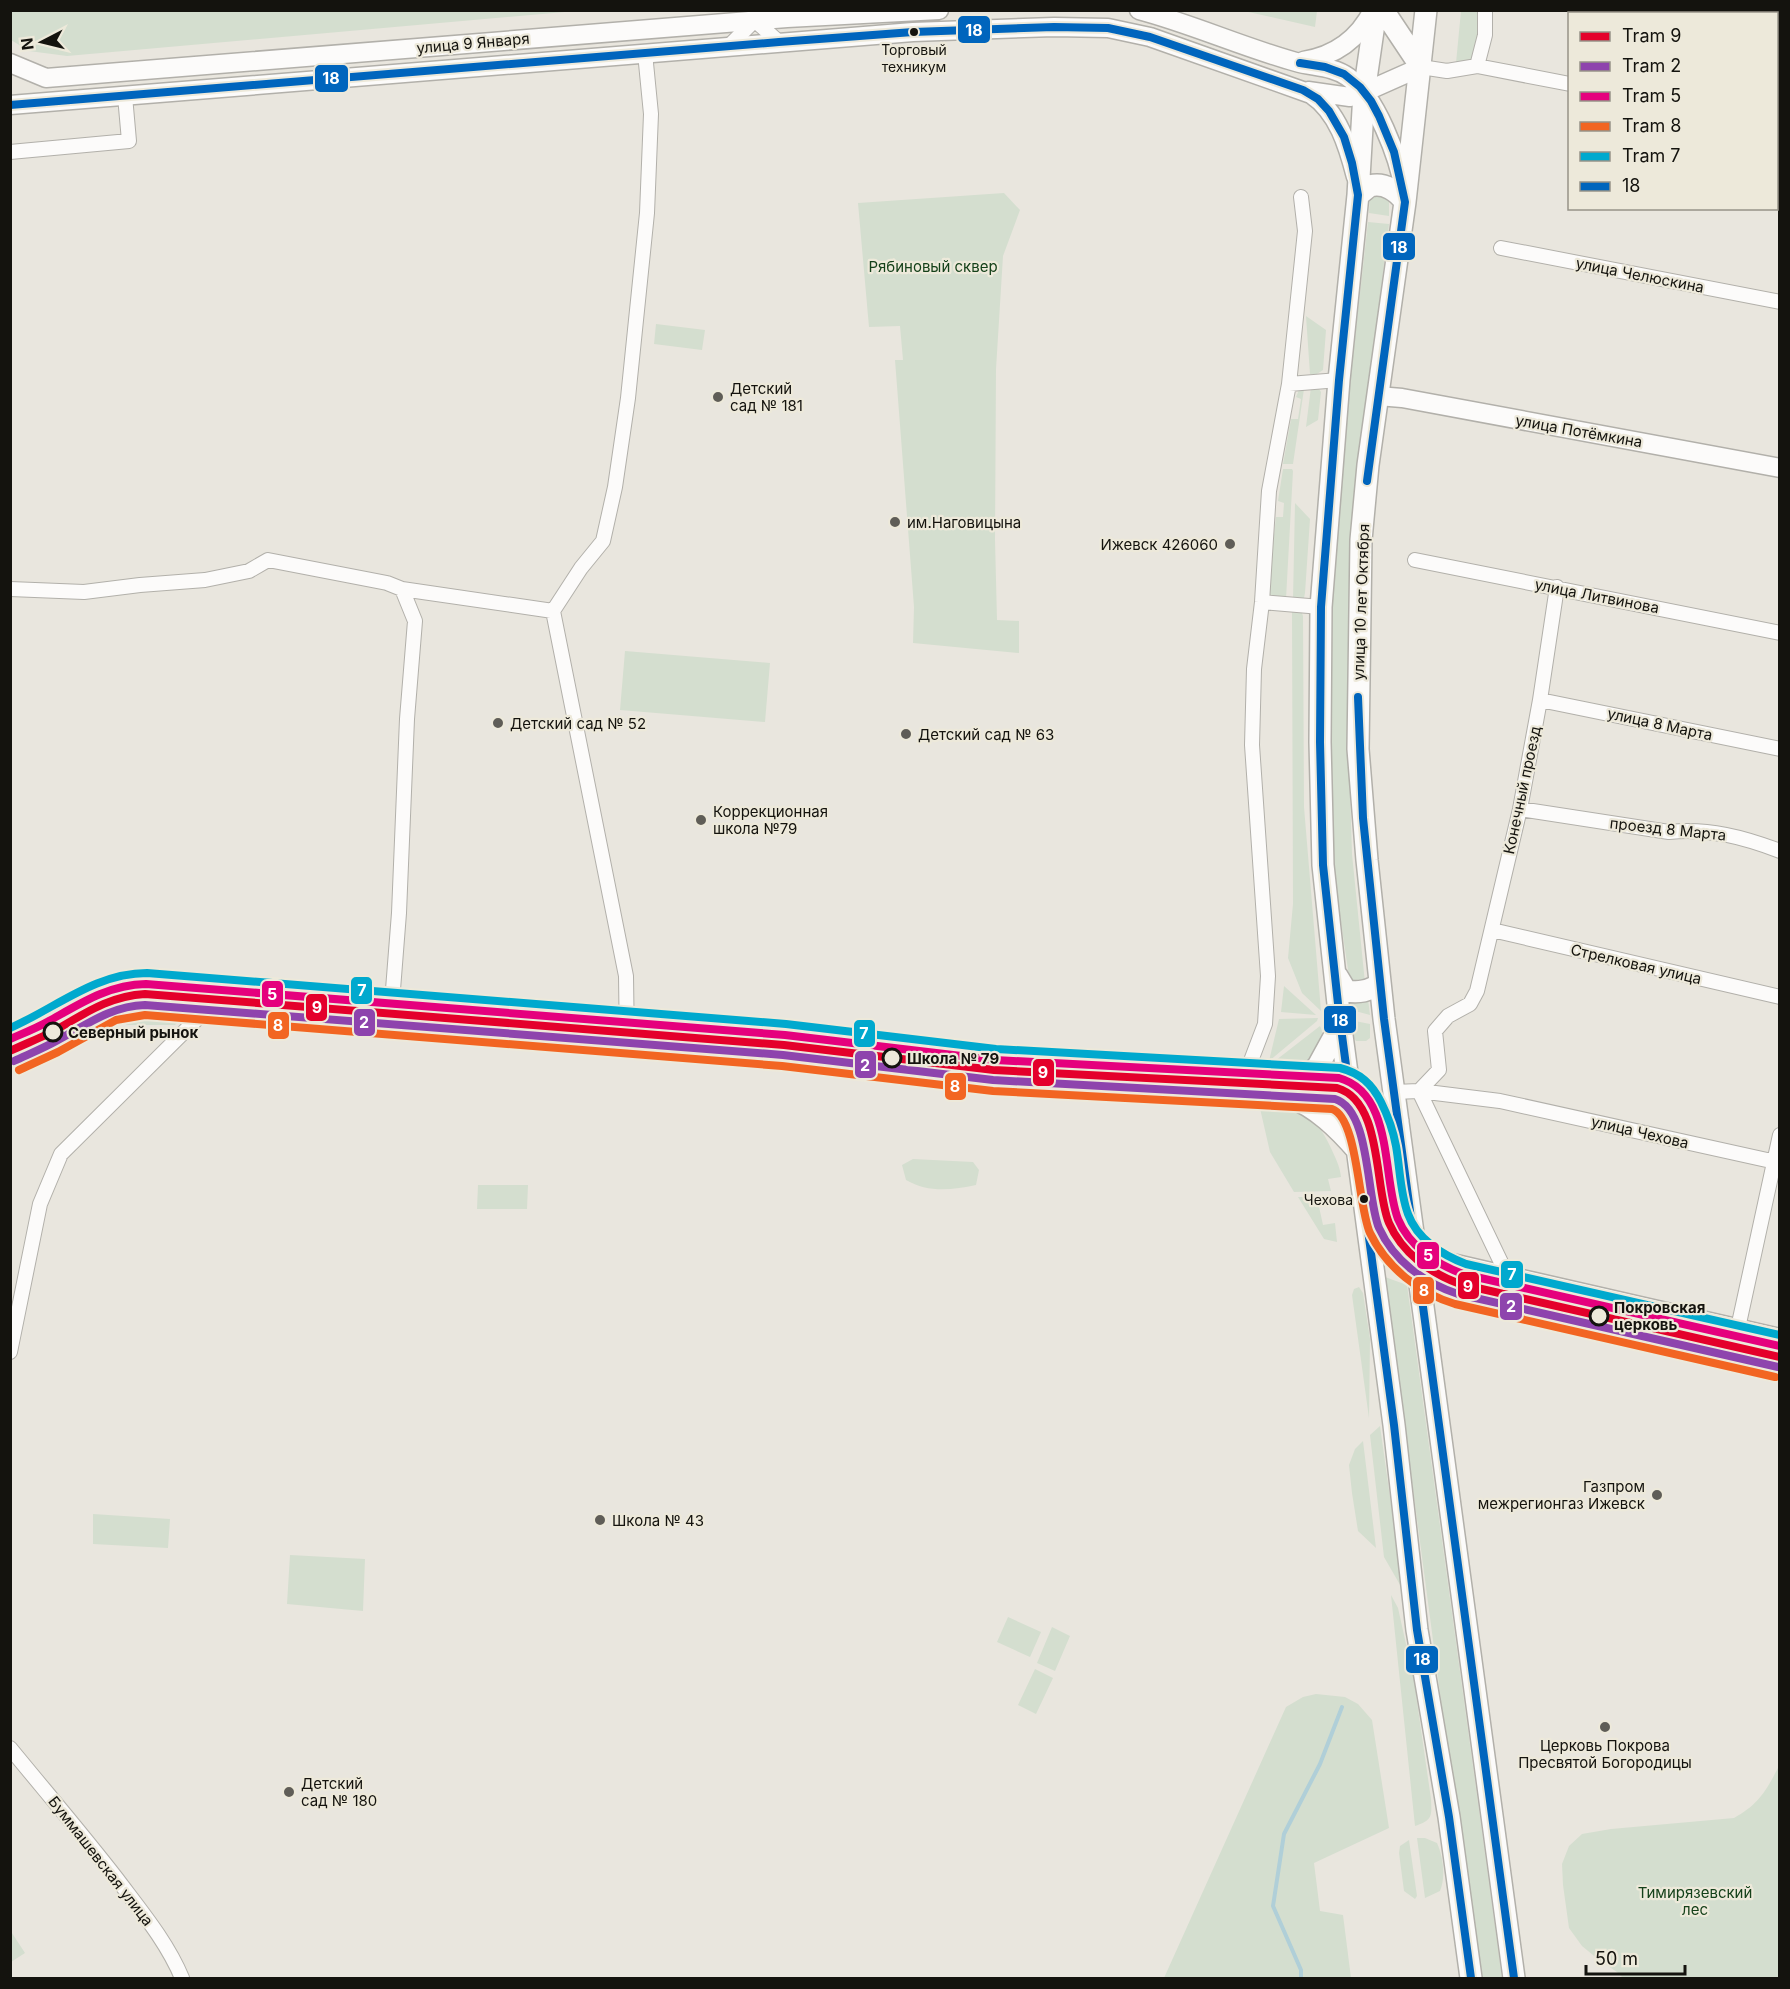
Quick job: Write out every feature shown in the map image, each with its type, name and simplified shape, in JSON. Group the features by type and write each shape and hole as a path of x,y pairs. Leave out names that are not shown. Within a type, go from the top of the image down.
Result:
{"main road":[{"name":"улица 9 Января","path":"10,63 46,78 753,14 939,10"},
{"path":"1138,10 1177,20 1296,62 1341,72 1357,84 1373,105 1400,171 1405,202"},
{"path":"1296,62 1323,57 1343,46 1357,36 1374,10"},
{"path":"1374,10 1364,93 1358,195 1321,607 1320,742 1323,865 1341,1024 1394,1425 1417,1630 1449,1817 1471,1978"},
{"path":"1303,90 1350,97 1421,67 1383,10"},
{"name":"улица 10 лет Октября","path":"1426,10 1405,202 1368,465 1361,540 1358,749 1380,984 1514,1978"},
{"name":"улица 9 Января","path":"10,105 913,32 1054,27 1108,28 1150,37 1303,90 1318,99 1337,124 1349,150 1358,195"},
{"path":"1358,195 1370,186 1383,186 1398,192 1405,202"},
{"name":"улица Потёмкина","path":"1378,396 1402,398 1779,468"},
{"path":"1336,976 1346,991 1358,993 1380,984"},
{"path":"1341,1024 1318,1066 1287,1096 1304,1102 1320,1113 1359,1152"},
{"path":"1352,1096 1376,1106 1398,1120"},
{"path":"1414,1240 1439,1260 1779,1338"}],"street":[{"path":"1477,66 1485,35 1485,10"},
{"path":"729,46 753,14 779,42"},
{"path":"627,1046 626,976 553,611 581,568 603,541 615,487 628,398 647,213 651,114 645,53"},
{"path":"1421,67 1447,71 1477,66 1568,84"},
{"path":"10,152 129,141 125,96"},
{"path":"1241,1096 1244,1079 1265,1024 1268,976 1252,745 1254,669 1262,603 1269,490 1289,384 1305,231 1301,197"},
{"name":"улица Челюскина","path":"1501,248 1779,302"},
{"path":"1289,384 1340,380"},
{"path":"10,589 84,592 205,580 249,571 268,560 387,583 402,589 553,611"},
{"name":"улица Литвинова","path":"1415,560 1779,633"},
{"name":"Конечный проезд","path":"1419,1090 1439,1070 1435,1031 1448,1016 1470,1004 1478,991 1520,809 1540,700 1557,587"},
{"path":"388,1025 391,1015 398,918 415,621 402,589"},
{"path":"1262,603 1321,607"},
{"name":"улица 8 Марта","path":"1540,700 1779,749"},
{"name":"проезд 8 Марта","path":"1520,809 1669,832 1691,830 1743,838 1779,851"},
{"name":"Стрелковая улица","path":"1492,930 1779,997"},
{"path":"10,1352 40,1203 62,1154 204,1012 388,1025 1133,1089 1204,1098 1352,1096"},
{"path":"1419,1090 1508,1277"},
{"name":"улица Чехова","path":"1395,1092 1419,1090 1500,1101 1777,1163"},
{"path":"1738,1328 1777,1163 1779,1136"},
{"name":"Буммашевская улица","path":"10,1748 106,1863 172,1954 182,1978"}],"green space":[{"path":"11,10 576,11 67,56 29,51 11,40"},
{"path":"1244,11 1317,11 1315,27"},
{"path":"1461,11 1482,11 1477,55 1471,61 1456,63"},
{"path":"1376,192 1389,197 1389,216 1369,213 1370,198"},
{"name":"Рябиновый сквер","path":"1004,193 1020,210 1003,256 996,369 997,620 1019,621 1019,653 913,643 914,607 895,360 903,360 900,326 869,327 858,203"},
{"path":"1368,222 1389,224 1357,481 1351,550 1348,726 1352,854 1365,983 1350,983 1332,862 1326,716 1332,544"},
{"path":"1306,316 1326,330 1323,370 1317,374 1310,374"},
{"path":"656,324 705,330 702,350 654,344"},
{"path":"1311,387 1321,392 1318,420 1306,427"},
{"path":"1304,389 1293,464 1283,464 1291,419 1298,419 1301,399 1296,397 1299,390"},
{"path":"1283,469 1293,471 1286,599 1267,597 1276,517 1283,517 1284,503 1278,501"},
{"path":"1295,503 1310,519 1304,598 1293,600"},
{"path":"1292,612 1302,613 1303,616 1304,807 1321,1011 1302,993 1288,958 1293,904"},
{"path":"625,651 770,663 765,722 620,710"},
{"path":"1284,986 1316,1015 1281,1012"},
{"path":"1368,999 1370,1015 1348,1009 1347,1002"},
{"path":"132,1009 182,1018 175,1025 126,1025"},
{"path":"1318,1018 1317,1021 1269,1061 1279,1019"},
{"path":"1350,1020 1370,1024 1370,1038 1366,1041 1356,1041 1352,1035"},
{"path":"1320,1026 1322,1039 1299,1079 1265,1076 1267,1067"},
{"path":"1144,1074 1228,1082 1197,1087"},
{"path":"1259,1104 1294,1109 1317,1125 1330,1146 1341,1177 1328,1179 1331,1191 1294,1192 1270,1152"},
{"path":"1371,1123 1377,1124 1379,1130 1404,1263 1382,1251 1367,1126"},
{"path":"913,1159 973,1162 979,1170 976,1185 931,1189 914,1184 906,1180 902,1165"},
{"path":"478,1185 528,1185 527,1209 477,1209"},
{"path":"1298,1197 1331,1197 1318,1202 1323,1225 1335,1223 1337,1242 1324,1239"},
{"path":"1385,1277 1407,1285 1502,1978 1481,1978 1447,1746"},
{"path":"1359,1287 1363,1293 1370,1339 1369,1418 1352,1295 1354,1289"},
{"path":"1380,1426 1403,1590 1384,1557 1370,1435"},
{"path":"1363,1441 1376,1548 1358,1531 1352,1493 1349,1465 1355,1449"},
{"path":"93,1514 170,1519 168,1548 93,1544"},
{"path":"290,1555 365,1559 363,1611 287,1604"},
{"path":"1391,1595 1398,1608 1406,1644 1413,1658 1431,1799 1430,1817 1415,1826"},
{"path":"1008,1617 1041,1632 1030,1657 997,1642"},
{"path":"1052,1627 1070,1636 1055,1671 1037,1663"},
{"path":"1035,1669 1053,1678 1036,1714 1018,1705"},
{"path":"1316,1694 1345,1697 1358,1704 1372,1720 1389,1828 1314,1863 1320,1911 1343,1915 1351,1978 1164,1978 1286,1707 1303,1697"},
{"name":"Тимирязевский лес","path":"1779,1766 1779,1978 1623,1978 1582,1946 1569,1928 1562,1864 1569,1846 1582,1834 1611,1829 1734,1818 1761,1796"},
{"path":"1417,1838 1425,1838 1437,1843 1442,1860 1443,1879 1440,1891 1425,1898"},
{"path":"1409,1840 1417,1896 1415,1899 1404,1891 1399,1853 1400,1846"},
{"path":"10,1930 25,1953 11,1962 10,1962"}],"waterway":[{"path":"1301,1978 1301,1970 1273,1906 1284,1834 1320,1764 1342,1707"}],"tram line":[{"name":"7","path":"10,1028 93,985 110,979 147,973 786,1024 996,1049 1340,1068 1365,1080 1381,1102 1395,1140 1408,1214 1417,1231 1439,1251 1466,1264 1780,1335"},
{"name":"5","path":"10,1039 107,991 146,984 785,1035 995,1060 1339,1078 1357,1087 1369,1101 1378,1118 1398,1219 1409,1238 1433,1259 1463,1274 1780,1346"},
{"name":"9","path":"10,1051 108,1002 145,994 784,1045 994,1070 1337,1088 1352,1096 1370,1127 1384,1208 1389,1223 1401,1244 1428,1268 1460,1284 1780,1357"},
{"name":"2","path":"14,1061 110,1013 145,1005 783,1055 993,1080 1335,1099 1347,1106 1355,1120 1366,1156 1375,1214 1385,1240 1411,1269 1433,1284 1458,1294 1778,1367"},
{"name":"8","path":"19,1070 58,1052 116,1020 145,1015 782,1066 993,1091 1332,1109 1341,1116 1352,1145 1370,1233 1385,1257 1405,1278 1417,1286 1455,1304 1775,1377"}],"transit line":[{"name":"18","path":"10,105 779,42 913,32 1054,27 1108,28 1150,37 1303,90 1318,99 1329,111 1344,137 1358,195 1339,380 1321,607 1320,742 1323,865 1339,1013 1394,1425 1417,1630 1449,1817 1471,1978"},
{"name":"18","path":"1300,63 1325,67 1344,74 1360,87 1371,101 1394,152 1405,202 1367,481"},
{"name":"18","path":"1358,697 1363,818 1384,1019 1514,1978"}],"place":[{"name":"Торговый техникум","path":"914,32"},
{"name":"Детский сад № 181","path":"718,397"},
{"name":"им.Наговицына","path":"895,522"},
{"name":"Ижевск 426060","path":"1230,544"},
{"name":"Детский сад № 52","path":"498,723"},
{"name":"Детский сад № 63","path":"906,734"},
{"name":"Коррекционная школа №79","path":"701,820"},
{"name":"Северный рынок","path":"53,1032"},
{"name":"Школа № 79","path":"892,1058"},
{"name":"Чехова","path":"1364,1199"},
{"name":"Покровская церковь","path":"1599,1316"},
{"name":"Газпром межрегионгаз Ижевск","path":"1657,1495"},
{"name":"Школа № 43","path":"600,1520"},
{"name":"Церковь Покрова Пресвятой Богородицы","path":"1605,1727"},
{"name":"Детский сад № 180","path":"289,1792"}]}
